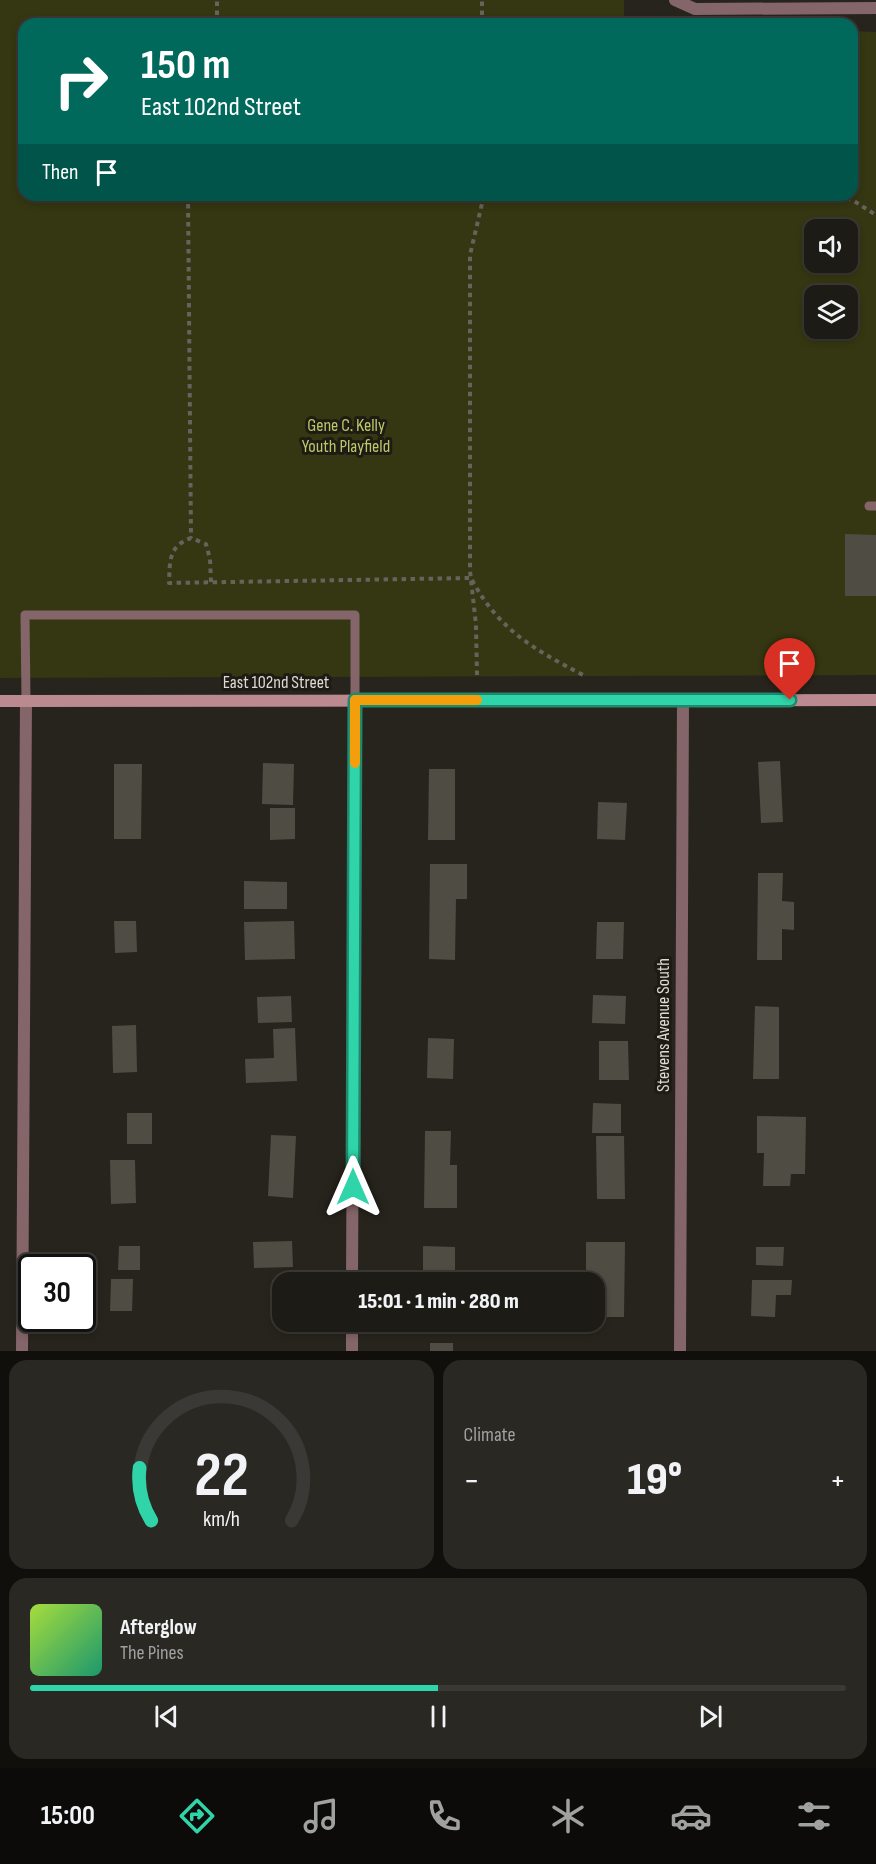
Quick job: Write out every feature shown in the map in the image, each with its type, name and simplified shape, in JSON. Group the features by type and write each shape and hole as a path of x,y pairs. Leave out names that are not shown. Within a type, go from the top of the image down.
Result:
{"street":[{"path":"675,0 695,9 876,8"},
{"path":"352,1272 355,700"},
{"name":"Stevens Avenue South","path":"680,1351 683,700"},
{"name":"East 102nd Street","path":"0,701 876,700"},
{"path":"22,1351 26,701"},
{"path":"352,1332 352,1351"}],"lane":[{"path":"26,701 24,615 355,615 355,700"}],"path":[{"path":"217,0 217,18"},
{"path":"482,0 482,18"},
{"path":"188,201 191,538"},
{"path":"477,675 477,625 470,566 470,255 483,201"},
{"path":"854,201 876,215"},
{"path":"211,582 210,559 206,544 191,538 180,542 173,549 168,583 471,578"},
{"path":"471,578 483,601 524,642 583,675"}],"green space":[{"name":"Gene C. Kelly Youth Playfield","path":"0,0 624,0 624,18 18,18 18,201 858,201 858,31 876,32 876,675 0,678"}],"building":[{"path":"845,534 876,535 876,596 845,596"},
{"path":"780,761 783,822 761,823 758,762"},
{"path":"263,763 294,764 293,805 262,804"},
{"path":"114,764 142,764 141,839 114,839"},
{"path":"429,769 455,769 455,840 428,840"},
{"path":"598,802 627,803 625,840 597,839"},
{"path":"270,808 295,808 295,839 270,840"},
{"path":"430,864 467,864 467,899 456,899 455,960 429,959"},
{"path":"758,873 783,873 782,901 794,902 794,930 782,929 782,960 757,960"},
{"path":"244,881 287,882 287,909 244,909"},
{"path":"114,921 136,921 137,952 115,953"},
{"path":"294,921 295,959 245,960 244,922"},
{"path":"597,922 624,922 623,959 596,959"},
{"path":"593,995 626,996 625,1024 592,1023"},
{"path":"291,996 292,1022 258,1023 257,997"},
{"path":"755,1006 779,1007 779,1079 753,1079"},
{"path":"136,1025 137,1072 113,1073 112,1026"},
{"path":"295,1028 297,1081 246,1083 245,1059 274,1058 273,1029"},
{"path":"428,1038 454,1039 453,1079 427,1078"},
{"path":"599,1041 628,1041 629,1080 599,1080"},
{"path":"593,1103 621,1104 621,1133 592,1133"},
{"path":"127,1113 152,1113 152,1144 127,1144"},
{"path":"757,1116 806,1117 805,1174 791,1174 790,1186 763,1186 764,1153 757,1153"},
{"path":"425,1131 451,1131 450,1165 457,1165 457,1208 424,1208"},
{"path":"271,1135 296,1136 293,1198 268,1196"},
{"path":"596,1136 624,1136 625,1199 597,1199"},
{"path":"110,1160 135,1160 136,1203 111,1204"},
{"path":"292,1241 293,1267 254,1268 253,1242"},
{"path":"586,1242 625,1242 624,1317 605,1317 605,1272 586,1272"},
{"path":"119,1246 140,1246 140,1270 118,1270"},
{"path":"423,1246 455,1247 455,1271 423,1270"},
{"path":"756,1247 784,1247 783,1266 756,1265"},
{"path":"111,1279 133,1279 132,1311 110,1311"},
{"path":"752,1280 792,1280 791,1295 776,1295 775,1317 751,1316"},
{"path":"430,1343 453,1343 453,1351 430,1351"}],"slow traffic":[{"path":"355,763 355,700 477,700"}],"route":[{"path":"353,1187 355,700 790,700"}]}
